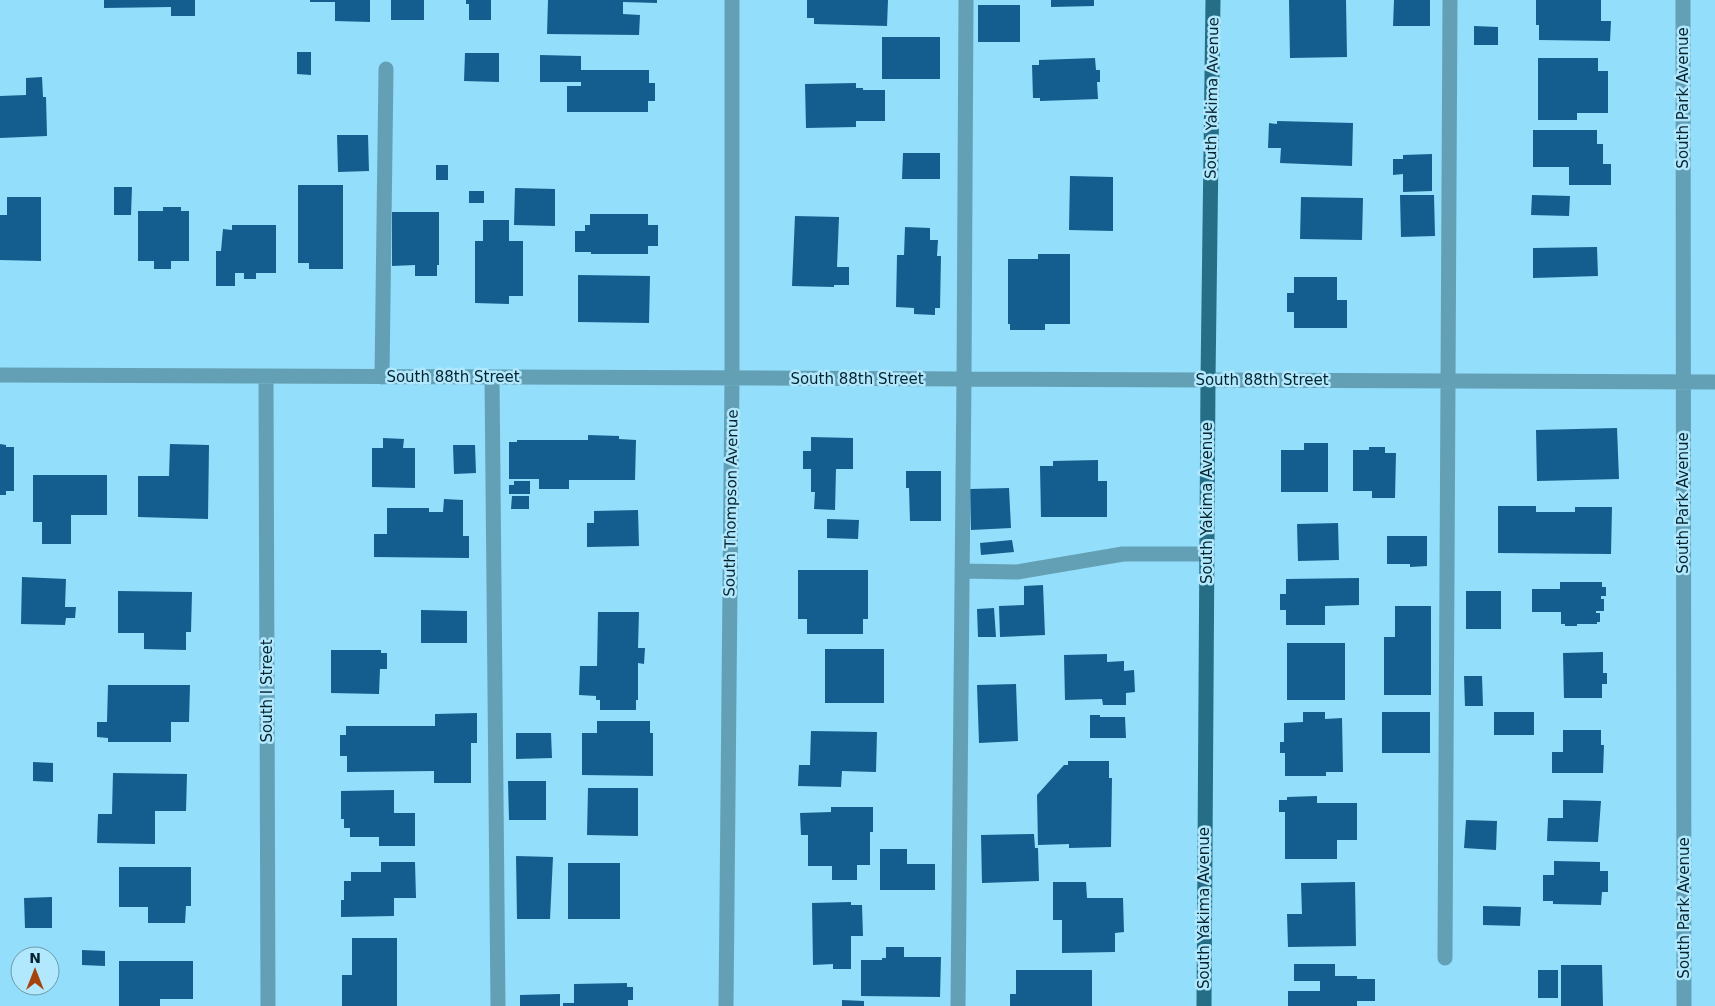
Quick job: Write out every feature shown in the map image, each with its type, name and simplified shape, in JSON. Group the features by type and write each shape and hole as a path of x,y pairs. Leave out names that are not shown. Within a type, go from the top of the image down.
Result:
{"main road":[{"name":"South Yakima Avenue","path":"1204,1006 1206,554 1213,0"}],"street":[{"name":"South Thompson Avenue","path":"726,1006 732,378 732,0"},
{"path":"958,1006 966,0"},
{"path":"1445,958 1450,0"},
{"name":"South Park Avenue","path":"1683,0 1684,1006"},
{"path":"382,377 386,69"},
{"name":"South 88th Street","path":"0,375 1715,382"},
{"name":"South I Street","path":"266,376 268,1006"},
{"path":"492,377 498,1006"},
{"path":"962,571 1017,572 1123,554 1206,554"}],"building":[{"path":"104,0 195,0 195,16 171,16 171,7 104,8"},
{"path":"310,0 370,0 370,22 335,21 335,2 310,2"},
{"path":"391,0 424,0 424,20 391,20"},
{"path":"466,0 491,0 491,20 469,20 469,4 466,4"},
{"path":"548,0 657,0 657,3 623,2 623,14 640,15 639,35 547,34"},
{"path":"807,0 888,0 887,26 814,24 814,18 807,18"},
{"path":"1051,0 1094,0 1094,6 1051,7"},
{"path":"1289,0 1346,0 1347,57 1290,58"},
{"path":"1394,0 1430,0 1430,26 1393,26"},
{"path":"1536,0 1601,0 1601,21 1611,21 1610,41 1539,40 1539,25 1536,25"},
{"path":"978,5 1020,5 1020,42 978,42"},
{"path":"1474,26 1498,27 1498,45 1474,45"},
{"path":"882,37 940,37 940,79 882,79"},
{"path":"297,52 311,52 311,75 297,74"},
{"path":"465,53 499,53 499,82 464,81"},
{"path":"540,55 581,56 581,70 649,70 649,83 655,83 655,101 648,101 648,112 567,112 567,86 581,86 581,82 540,82"},
{"path":"1095,58 1096,70 1100,70 1100,82 1097,82 1098,99 1040,101 1040,98 1033,98 1032,65 1039,65 1039,60"},
{"path":"1538,58 1598,58 1598,71 1608,71 1608,113 1577,113 1577,120 1538,120"},
{"path":"42,77 43,97 46,97 47,136 0,138 0,96 26,95 26,78"},
{"path":"856,83 856,88 863,88 863,90 885,90 885,121 856,121 856,127 806,128 805,84"},
{"path":"1277,121 1353,123 1352,166 1280,163 1281,148 1268,148 1269,123 1277,124"},
{"path":"1533,130 1597,130 1597,144 1603,144 1603,164 1611,164 1611,185 1569,185 1569,167 1533,167"},
{"path":"337,135 368,135 369,171 338,172"},
{"path":"903,153 940,153 940,179 902,179"},
{"path":"1432,154 1432,191 1403,192 1403,174 1393,175 1393,159 1403,159 1403,155"},
{"path":"436,165 448,165 448,180 436,180"},
{"path":"1070,176 1113,177 1113,231 1069,230"},
{"path":"298,185 343,185 343,269 309,269 309,263 298,263"},
{"path":"114,187 132,187 131,215 114,215"},
{"path":"515,188 555,189 555,226 514,225"},
{"path":"469,191 484,191 484,203 469,203"},
{"path":"1400,195 1434,195 1435,236 1401,237"},
{"path":"1532,195 1570,196 1569,216 1531,215"},
{"path":"7,197 41,197 41,261 0,260 0,215 7,215"},
{"path":"1301,197 1363,198 1362,240 1300,239"},
{"path":"163,207 181,207 181,211 189,211 189,261 171,261 171,269 154,269 154,261 138,261 138,211 163,211"},
{"path":"392,212 439,212 439,265 437,265 437,276 415,276 415,265 392,266"},
{"path":"590,214 648,214 648,225 658,225 658,246 648,246 648,254 591,254 591,252 575,252 575,231 585,231 585,225 590,225"},
{"path":"795,216 839,217 837,267 849,267 849,285 834,285 834,287 792,286"},
{"path":"483,220 509,220 509,241 523,241 523,296 509,296 509,304 475,303 475,241 483,241"},
{"path":"232,225 276,225 276,273 256,273 256,279 244,279 244,273 235,273 235,286 216,286 216,251 221,251 223,229 232,230"},
{"path":"905,227 930,228 930,240 938,240 937,256 941,256 940,308 935,308 935,315 914,314 914,308 896,307 897,255 904,255"},
{"path":"1597,247 1598,276 1533,278 1533,248"},
{"path":"1038,254 1070,254 1070,324 1045,324 1045,330 1010,330 1010,324 1008,324 1008,259 1038,259"},
{"path":"578,275 650,276 649,323 578,322"},
{"path":"1294,277 1337,277 1337,300 1347,300 1347,328 1294,328 1294,312 1287,312 1287,293 1294,293"},
{"path":"1617,428 1619,479 1537,481 1536,430"},
{"path":"588,435 619,436 619,439 636,440 635,480 569,480 569,489 539,489 539,479 509,479 509,442 517,442 517,440 588,440"},
{"path":"811,437 853,438 853,469 836,469 835,510 814,509 815,492 811,492 811,469 803,469 803,451 811,451"},
{"path":"383,438 404,439 403,448 415,448 415,488 372,487 372,448 383,448"},
{"path":"1304,443 1328,443 1328,492 1281,492 1281,450 1304,450"},
{"path":"0,444 6,445 6,447 14,447 14,491 6,491 6,495 0,495"},
{"path":"170,444 209,445 208,519 138,517 138,476 169,476"},
{"path":"453,445 475,445 476,473 454,474"},
{"path":"1369,447 1385,447 1385,453 1396,453 1395,498 1372,498 1372,491 1353,491 1353,450 1369,450"},
{"path":"1098,460 1098,481 1107,481 1107,517 1041,517 1040,466 1053,466 1053,461"},
{"path":"906,471 941,471 941,521 910,521 909,488 906,488"},
{"path":"33,475 107,475 107,515 71,515 71,544 42,544 42,522 33,522"},
{"path":"514,481 530,481 530,494 509,494 509,485 514,485"},
{"path":"1009,488 1011,528 971,530 970,489"},
{"path":"512,496 529,496 529,509 511,509"},
{"path":"444,499 463,500 463,536 469,536 469,558 374,557 374,534 387,534 387,508 429,508 429,512 443,512"},
{"path":"1498,506 1536,506 1536,512 1575,512 1575,507 1612,507 1611,554 1498,553"},
{"path":"638,510 639,546 587,547 587,523 594,523 594,511"},
{"path":"827,519 859,520 858,539 827,538"},
{"path":"1338,523 1339,560 1298,561 1297,524"},
{"path":"1387,536 1427,536 1427,566 1410,567 1410,564 1387,564"},
{"path":"1012,540 1014,552 981,555 980,543"},
{"path":"798,570 868,570 868,619 863,619 863,634 807,634 807,619 798,619"},
{"path":"22,577 66,579 65,607 76,607 75,618 66,618 65,625 21,624"},
{"path":"1359,578 1359,605 1325,606 1325,625 1286,625 1286,610 1280,610 1280,594 1286,594 1286,579"},
{"path":"1560,582 1602,582 1602,587 1606,587 1606,596 1601,596 1601,599 1604,599 1604,611 1596,611 1596,613 1600,613 1600,622 1597,622 1597,624 1565,626 1565,624 1561,624 1561,612 1532,612 1532,589 1560,589"},
{"path":"1043,585 1045,635 1000,637 999,606 1024,605 1024,586"},
{"path":"118,591 192,592 191,632 186,632 186,650 144,649 144,633 118,633"},
{"path":"1466,591 1501,591 1501,629 1466,629"},
{"path":"1395,606 1431,606 1431,695 1384,695 1384,637 1395,637"},
{"path":"994,608 996,637 978,637 977,609"},
{"path":"421,610 467,611 467,643 421,643"},
{"path":"598,612 639,612 638,648 645,648 644,664 638,663 638,700 636,700 636,710 600,710 600,700 596,700 596,696 579,695 580,666 597,666"},
{"path":"1287,643 1345,643 1345,700 1287,700"},
{"path":"825,649 884,649 884,703 825,703"},
{"path":"331,650 381,650 381,653 387,653 387,669 380,669 379,694 331,693"},
{"path":"1603,652 1603,673 1607,673 1607,684 1602,684 1602,698 1564,698 1563,653"},
{"path":"1107,654 1107,662 1124,661 1124,671 1134,670 1135,692 1126,693 1126,705 1103,705 1102,699 1065,700 1064,655"},
{"path":"1464,676 1482,676 1483,706 1465,706"},
{"path":"1016,684 1018,741 979,743 977,685"},
{"path":"108,685 190,685 189,722 171,722 171,742 108,742 108,738 97,737 97,722 107,722"},
{"path":"1303,712 1325,712 1325,719 1342,718 1343,772 1326,772 1326,776 1285,776 1285,753 1280,753 1280,742 1284,742 1284,723 1303,722"},
{"path":"1382,712 1430,712 1430,753 1382,753"},
{"path":"1494,712 1534,712 1534,735 1494,735"},
{"path":"477,713 477,743 471,743 471,783 434,783 434,771 347,772 347,756 340,756 340,735 346,735 346,726 435,726 435,714"},
{"path":"1090,715 1125,717 1126,738 1090,738"},
{"path":"597,721 650,721 650,733 653,733 653,776 582,775 582,733 597,733"},
{"path":"1563,730 1601,730 1601,745 1604,745 1603,773 1552,773 1552,752 1563,752"},
{"path":"811,731 877,732 876,772 842,771 841,787 798,786 799,765 810,765"},
{"path":"516,733 551,733 552,758 516,759"},
{"path":"1068,761 1109,761 1109,778 1112,778 1111,847 1069,848 1069,844 1038,845 1037,795 1064,765 1068,765"},
{"path":"33,762 53,763 53,782 33,781"},
{"path":"113,773 187,774 186,811 155,811 155,844 97,843 98,814 112,814"},
{"path":"508,781 546,781 546,820 509,820"},
{"path":"588,788 638,788 638,836 587,835"},
{"path":"394,790 394,813 415,813 415,846 379,846 379,837 350,837 350,828 344,828 344,819 341,819 341,791"},
{"path":"1317,796 1317,803 1357,803 1357,840 1337,840 1337,859 1285,859 1285,812 1279,812 1279,800 1287,800 1287,797"},
{"path":"1563,800 1601,801 1598,842 1547,841 1548,818 1563,818"},
{"path":"831,807 873,807 873,832 870,832 870,865 857,865 857,880 832,880 832,866 808,866 808,835 801,835 800,813 831,812"},
{"path":"1466,820 1497,821 1496,850 1464,848"},
{"path":"1034,834 1035,848 1038,848 1039,881 982,883 981,835"},
{"path":"880,849 907,849 907,864 935,864 935,890 880,890"},
{"path":"516,856 553,857 550,919 517,919"},
{"path":"1554,861 1600,862 1600,871 1608,871 1608,892 1602,892 1601,905 1553,904 1553,901 1543,901 1543,875 1554,875"},
{"path":"381,862 415,862 416,898 394,898 394,916 341,917 341,900 344,900 344,881 351,881 351,872 381,872"},
{"path":"568,863 620,863 620,919 568,919"},
{"path":"119,867 191,867 191,906 186,906 185,923 148,923 148,907 119,907"},
{"path":"1053,882 1086,882 1087,898 1123,898 1124,932 1115,933 1115,952 1062,953 1062,920 1053,920"},
{"path":"1355,882 1356,946 1288,947 1287,914 1302,914 1301,883"},
{"path":"52,897 52,928 25,928 24,898"},
{"path":"851,902 851,905 862,905 863,936 851,936 851,969 833,969 833,964 813,965 812,903"},
{"path":"1483,906 1521,907 1520,926 1483,925"},
{"path":"352,938 397,938 397,1006 342,1006 342,975 352,975"},
{"path":"886,947 904,947 904,957 941,957 940,997 861,996 861,960 882,960 882,958 886,958"},
{"path":"82,950 105,951 105,966 82,965"},
{"path":"119,961 193,961 193,999 160,999 160,1006 119,1006"},
{"path":"1294,964 1335,964 1335,976 1357,976 1357,979 1375,979 1375,1001 1357,1001 1357,1006 1288,1006 1288,991 1320,991 1320,981 1294,981"},
{"path":"1561,965 1602,965 1603,1006 1561,1006"},
{"path":"1016,970 1092,970 1092,1006 1010,1006 1010,994 1016,994"},
{"path":"1538,970 1558,970 1558,998 1538,998"},
{"path":"627,983 627,987 633,987 633,1000 628,1000 628,1006 563,1006 563,1003 574,1003 574,984"},
{"path":"560,994 560,1006 520,1006 520,995"},
{"path":"842,1000 864,1001 864,1006 842,1006"}]}
